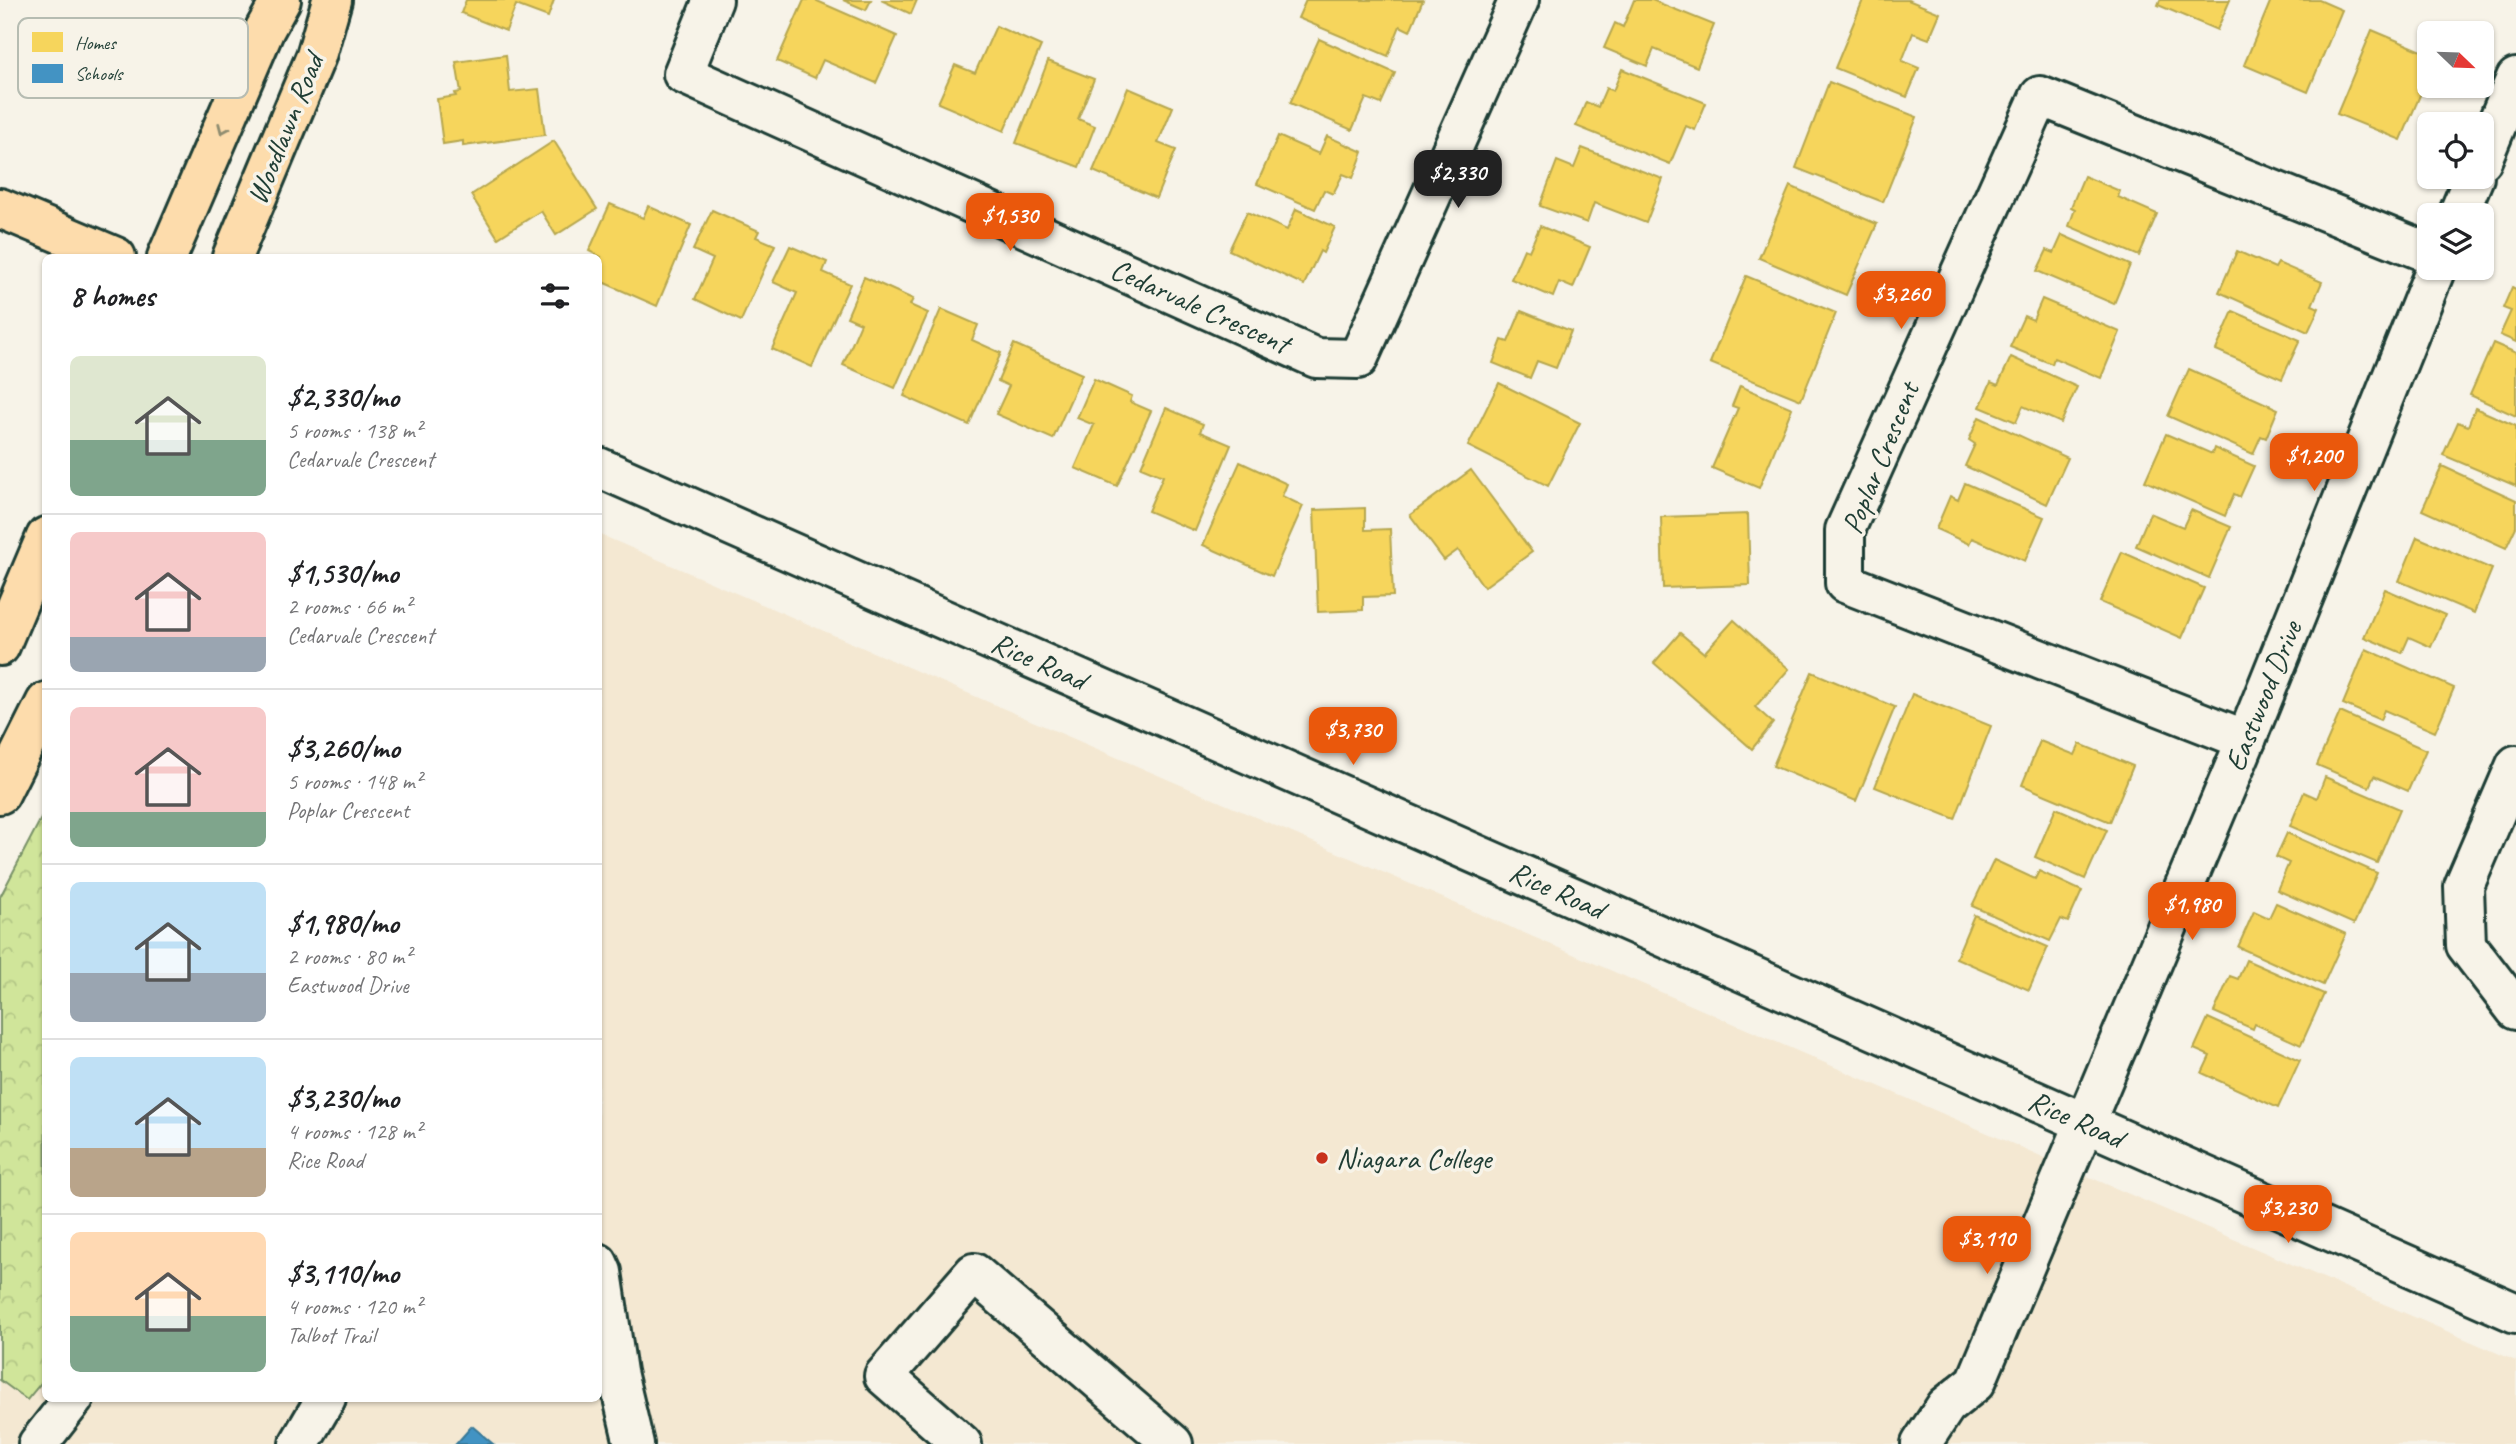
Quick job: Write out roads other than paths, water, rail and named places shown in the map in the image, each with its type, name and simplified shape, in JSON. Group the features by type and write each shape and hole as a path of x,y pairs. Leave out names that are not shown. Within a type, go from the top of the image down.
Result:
{"main road":[{"name":"Woodlawn Road","path":"248,69 281,0"},
{"name":"Woodlawn Road","path":"233,254 316,56 332,0"},
{"name":"Woodlawn Road","path":"168,254 235,98"},
{"path":"0,208 109,254"},
{"path":"0,646 42,546"},
{"path":"0,794 42,710"}],"street":[{"name":"Cedarvale Crescent","path":"713,0 683,74 1316,358 1358,359 1519,0"},
{"path":"2494,131 2516,79"},
{"name":"Poplar Crescent","path":"2246,740 1845,583 1844,530 2040,96 2417,248"},
{"name":"Eastwood Drive","path":"1921,1444 1945,1406 1976,1382 2246,740 2431,280"},
{"name":"Rice Road","path":"602,469 2516,1313"},
{"path":"2516,765 2464,887 2466,946 2516,1010"},
{"path":"602,1272 608,1365 634,1444"},
{"path":"962,1444 884,1376 974,1273 1173,1444"},
{"path":"38,1444 71,1402"},
{"path":"299,1444 324,1402"}],"place":[{"name":"Niagara College","path":"1322,1158"}]}
